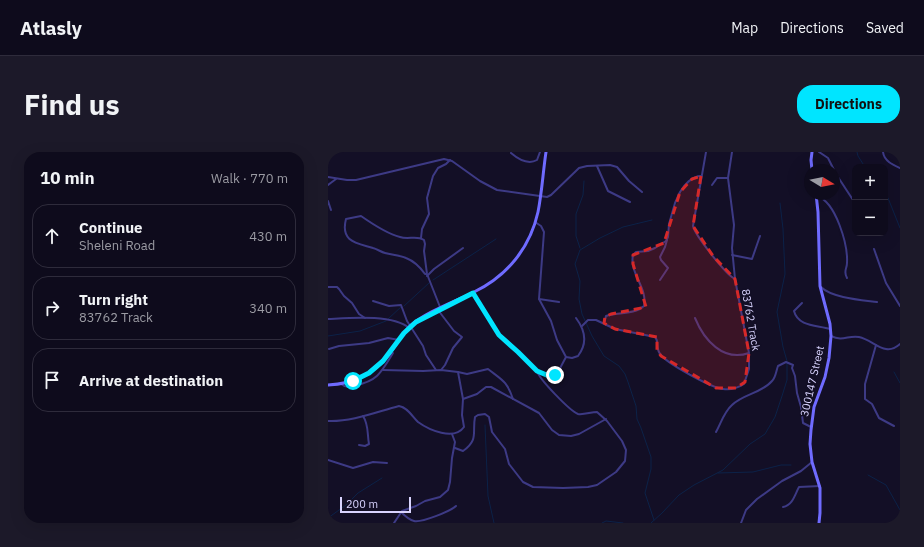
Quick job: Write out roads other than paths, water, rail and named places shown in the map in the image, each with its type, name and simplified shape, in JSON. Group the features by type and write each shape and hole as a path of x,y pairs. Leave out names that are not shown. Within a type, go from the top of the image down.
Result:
{"street":[{"path":"511,153 522,160 531,162 537,160 540,152"},
{"path":"328,385 353,381 369,373 383,361 410,327 422,318 490,284 509,268 523,250 535,222 546,152"},
{"path":"706,152 693,219 694,229 695,233 713,256 728,274 735,279"},
{"name":"83762 Track","path":"582,326 586,321 598,320 615,329 655,337 657,340 657,350 661,356 680,369 719,388 736,388 744,384 749,369 749,353 732,255 734,225 728,178 732,152"},
{"path":"811,164 812,152"},
{"path":"819,152 828,158 831,164"},
{"path":"883,152 885,158 900,168"},
{"path":"328,177 356,180 439,159 450,160 480,181 497,190 547,197 551,195 579,168 587,166 615,165 642,192"},
{"path":"441,370 453,348 462,338 454,331 439,309 426,275 424,251 425,244 424,240 421,238 422,229 429,214 427,198 431,182 437,169 450,160"},
{"path":"597,166 608,191 630,202"},
{"path":"660,280 668,268 660,257 665,247 670,221 680,192 692,178 701,176"},
{"path":"712,185 717,178 728,178"},
{"path":"328,185 336,179"},
{"path":"840,181 854,200"},
{"name":"300147 Street","path":"817,200 820,286 831,336 825,377 814,408 811,427 810,444 812,462 820,486 819,523"},
{"path":"823,200 840,226 847,262 845,273 846,278"},
{"path":"328,201 331,210"},
{"path":"421,238 400,238 361,216 346,219 346,231 352,241 384,253 406,258 417,265 426,275"},
{"path":"535,222 541,226 544,232 539,299 551,321 557,340 566,357"},
{"path":"732,255 752,259 756,252 760,236"},
{"path":"604,324 606,316 638,310 644,306 645,302 632,257 636,252 648,251 659,246 667,239"},
{"path":"426,275 463,248"},
{"path":"874,249 886,283 900,306"},
{"path":"820,286 830,292 847,297 876,302"},
{"path":"328,287 337,287 352,303 359,314 366,318"},
{"path":"473,293 499,335 537,371 553,376 558,372 566,357"},
{"path":"539,299 559,302"},
{"path":"373,302 389,306 401,305 410,327 423,346 427,357 436,370"},
{"path":"802,303 794,312 799,319 810,326 830,329"},
{"path":"328,319 366,318 396,321 410,327"},
{"path":"566,357 572,358 578,356 584,343 582,326 576,318"},
{"path":"695,318 702,333 709,342 730,355 739,356 749,353"},
{"path":"831,336 840,339 858,337 884,349 900,344"},
{"path":"329,349 339,346 369,343 388,338 399,340"},
{"path":"876,345 865,384 865,399 872,404 878,417 894,426"},
{"path":"341,384 347,387 364,384 373,380 383,370 393,353"},
{"path":"716,432 726,411 733,403 769,384 774,378 778,366 786,362 793,365 792,368 801,407 802,422 804,425 811,427"},
{"path":"383,370 414,372 441,370 467,374 488,369 505,382 513,399"},
{"path":"455,448 463,451 470,444 475,435 475,417 485,414 489,417 492,432 505,449 509,464 528,485 533,487 563,488 593,486 616,472 624,463 626,458 626,450 622,441 606,418 597,412 582,414 574,412 545,384 538,376 537,371"},
{"path":"328,421 340,421 364,416 400,406 407,410 422,424 437,431 452,434 462,430 464,427 462,415 463,399 458,372"},
{"path":"463,399 477,394 488,386 491,387 541,415 552,430 562,436 579,434 606,418"},
{"path":"359,445 365,446 369,444 369,431 364,416"},
{"path":"394,523 400,512 436,498 446,492 450,482 452,458 455,448 455,439 452,434"},
{"path":"328,460 353,468 373,462 387,463"},
{"path":"741,523 746,510 757,499 782,481 802,471 812,462"},
{"path":"783,507 787,506 791,502 799,486 820,486"},
{"path":"400,512 411,520 417,522 448,511 456,506"}],"waterway":[{"path":"857,152 863,164"},
{"path":"580,248 576,236 576,214 583,195 584,181"},
{"path":"888,198 900,228"},
{"path":"780,203 785,274 777,312 787,361"},
{"path":"652,220 623,227 600,238 580,250 575,264 580,281 579,299 582,314 592,336 604,356 619,366 625,374 636,406 637,419 651,457 651,469 645,493 654,520"},
{"path":"433,280 496,239"},
{"path":"404,306 429,283"},
{"path":"388,319 401,307"},
{"path":"328,336 360,331 386,321"},
{"path":"651,523 679,495 694,485 723,470 750,444 765,434 775,417 787,380 787,363"},
{"path":"894,372 900,383"},
{"path":"485,425 488,496 494,523"},
{"path":"718,473 753,472 781,465 791,465"},
{"path":"868,475 886,485 900,510"},
{"path":"328,518 346,505 358,493 382,478"},
{"path":"602,523 606,521 623,523"}]}
